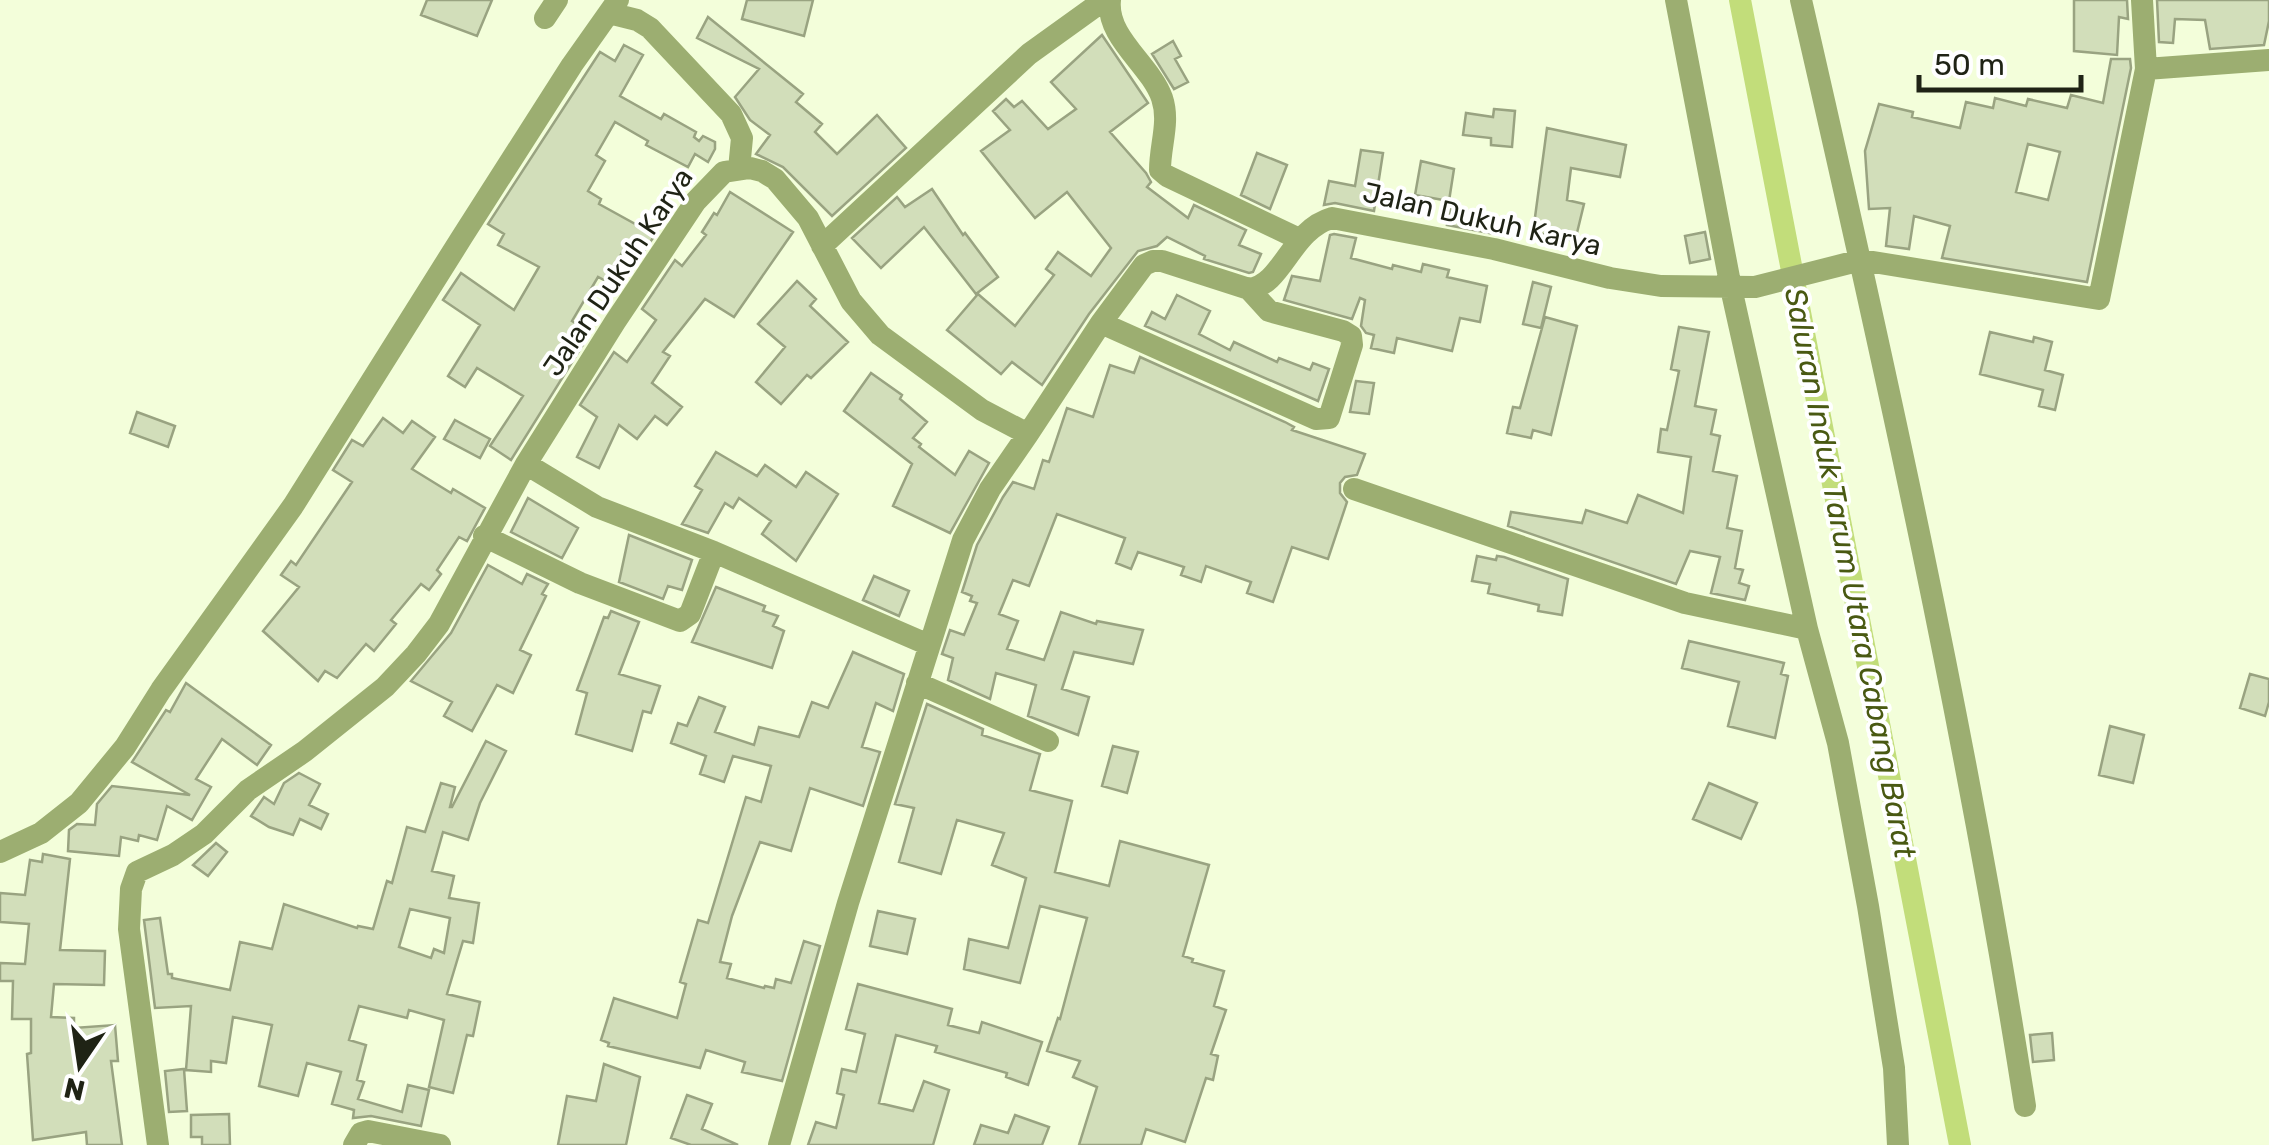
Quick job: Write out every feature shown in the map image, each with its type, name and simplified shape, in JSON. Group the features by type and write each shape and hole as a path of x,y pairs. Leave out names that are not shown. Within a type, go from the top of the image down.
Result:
{"street":[{"path":"822,246 1029,54 1107,0 1111,21 1162,97 1166,116 1160,170 1298,239"},
{"path":"1676,0 1730,288 1807,628 1838,743 1894,1068 1898,1145"},
{"path":"1800,0 1852,263 1995,914 2025,1106"},
{"path":"1852,263 2099,298 2146,69 2142,0"},
{"path":"0,852 41,833 80,802 125,747 293,506 462,237 614,6 650,28 731,114 742,138 739,168"},
{"path":"2146,69 2269,60"},
{"name":"Jalan Dukuh Karya","path":"158,1145 129,928 131,889 137,872 174,855 204,834 248,790 385,687 416,654 439,624 526,464 696,201 724,172 739,168 762,171 775,179 808,218 851,302 880,335 982,410 1028,434"},
{"name":"Jalan Dukuh Karya","path":"1249,289 1265,285 1298,239 1319,222 1343,218 1661,286 1754,287 1852,263"},
{"path":"779,1145 916,683 974,517 1100,323 1144,265 1153,260 1249,289 1266,310 1343,331 1350,336 1352,346 1329,418 1316,418 1100,323"},
{"path":"526,464 597,507 714,552 928,645"},
{"path":"1354,489 1685,603 1807,628"},
{"path":"484,536 580,583 680,621 690,614 714,552"},
{"path":"916,683 1048,741"},
{"path":"354,1145 360,1133 372,1130 440,1145"}],"building":[{"path":"427,0 492,0 477,36 421,15"},
{"path":"747,0 813,0 804,36 742,19"},
{"path":"2074,0 2127,0 2128,19 2119,17 2117,55 2074,51"},
{"path":"2157,0 2269,0 2264,45 2210,49 2205,20 2175,19 2173,43 2159,42"},
{"path":"708,17 803,94 796,102 822,124 815,132 837,154 877,115 906,148 832,216 783,167 756,154 770,135 750,120 735,97 759,69 697,38"},
{"path":"1102,35 1148,103 1110,132 1146,173 1151,182 1147,187 1188,218 1194,205 1246,230 1239,245 1261,254 1249,273 1204,259 1205,256 1167,237 1157,246 1138,251 1089,314 1042,385 1012,362 1001,374 947,330 978,294 1015,326 1054,275 1046,269 1058,252 1091,276 1111,248 1067,192 1035,218 981,151 1010,130 993,111 1006,99 1014,107 1022,101 1048,129 1076,109 1051,82"},
{"path":"1173,41 1181,56 1175,59 1188,82 1174,89 1152,54"},
{"path":"624,45 643,55 620,96 661,119 664,114 696,132 694,137 699,141 703,136 715,142 715,149 708,162 695,154 688,167 646,145 648,141 615,122 596,155 605,161 588,191 601,199 599,204 655,235 638,260 623,251 606,281 598,277 572,321 591,332 511,460 490,446 523,396 477,368 465,387 448,376 480,325 443,300 461,273 514,310 539,267 498,245 504,234 488,224 600,52 615,61"},
{"path":"2111,59 2130,59 2087,282 1942,258 1950,226 1914,216 1909,249 1886,246 1890,208 1869,209 1865,151 1879,104 1913,112 1912,117 1960,128 1966,102 1993,108 1995,98 2026,106 2028,99 2067,108 2071,95 2103,103","holes":["2028,144 2060,152 2048,200 2016,192"]},
{"path":"1494,109 1515,111 1512,147 1491,145 1491,138 1463,135 1466,113 1493,117"},
{"path":"1547,128 1626,145 1620,177 1571,168 1567,200 1584,204 1575,241 1533,232"},
{"path":"1361,150 1383,153 1374,211 1335,203 1324,205 1329,181 1355,186"},
{"path":"1257,153 1287,165 1270,209 1241,195"},
{"path":"1421,161 1454,169 1449,201 1415,195"},
{"path":"932,189 998,277 976,294 924,227 881,268 852,238 897,197 905,207"},
{"path":"730,192 793,232 734,317 705,299 663,352 670,356 652,383 682,407 667,425 655,416 637,439 619,425 599,468 577,457 597,417 580,405 614,352 627,362 656,320 642,309 675,260 682,266 706,235 702,232"},
{"path":"1451,207 1507,220 1505,236 1447,225"},
{"path":"1705,232 1710,259 1690,263 1685,236"},
{"path":"1330,235 1356,238 1351,258 1421,272 1423,264 1449,270 1447,277 1487,286 1480,322 1460,318 1452,351 1397,338 1394,353 1371,348 1374,335 1361,326 1365,300 1360,298 1352,319 1284,300 1292,276 1320,281"},
{"path":"797,281 816,299 810,306 848,342 811,378 807,375 781,404 756,382 785,347 758,324"},
{"path":"1533,282 1551,287 1541,328 1523,324"},
{"path":"1177,295 1210,311 1199,334 1230,350 1234,342 1277,362 1279,358 1310,370 1313,363 1329,369 1318,401 1145,326 1152,312 1165,319"},
{"path":"1545,317 1577,326 1551,435 1533,430 1531,438 1507,433 1513,407 1520,408"},
{"path":"1679,327 1709,332 1695,406 1716,410 1711,434 1720,436 1713,471 1737,476 1727,528 1742,531 1735,568 1743,570 1739,583 1749,586 1745,600 1711,593 1720,557 1690,551 1676,584 1508,526 1511,512 1582,523 1586,510 1627,523 1638,495 1683,513 1691,457 1658,452 1661,429 1667,430 1679,371 1671,369"},
{"path":"1990,332 2033,342 2034,337 2052,342 2045,370 2063,375 2055,410 2039,406 2043,390 1980,374"},
{"path":"1140,357 1285,422 1294,427 1292,430 1365,454 1357,475 1345,477 1340,483 1340,493 1347,502 1328,559 1292,547 1273,602 1247,593 1251,582 1206,566 1201,582 1181,575 1184,567 1138,552 1131,569 1116,563 1125,538 1057,514 1029,586 1013,580 999,614 1018,621 1007,649 1044,660 1061,612 1096,624 1097,621 1143,630 1133,664 1074,652 1062,689 1089,697 1078,735 1028,716 1036,685 996,673 990,699 948,680 953,658 942,654 950,630 964,635 977,603 962,592 977,545 1013,482 1034,489 1043,460 1049,462 1067,408 1093,417 1110,365 1134,373"},
{"path":"871,373 902,395 900,399 927,422 913,438 955,475 969,451 989,463 950,533 893,506 912,464 844,411"},
{"path":"1356,381 1374,383 1369,414 1350,412"},
{"path":"137,412 175,426 168,447 130,433"},
{"path":"383,418 403,433 412,421 435,437 412,469 485,508 467,541 459,537 429,590 421,584 391,620 396,624 374,651 366,644 337,678 325,671 318,681 263,631 299,587 281,575 291,561 296,565 352,482 333,470 352,440 363,446"},
{"path":"455,420 490,439 480,458 444,439"},
{"path":"716,452 757,476 765,465 796,487 806,472 838,494 796,561 762,534 771,521 739,498 733,508 725,503 708,533 682,524 702,490 695,486"},
{"path":"528,498 578,528 562,558 511,532"},
{"path":"629,535 692,560 682,590 668,586 663,599 619,582"},
{"path":"1477,556 1496,560 1497,556 1504,557 1568,579 1562,615 1538,611 1539,605 1488,593 1490,584 1472,581"},
{"path":"488,565 522,584 527,574 548,584 520,650 531,655 513,693 497,685 472,731 444,716 452,702 411,681 451,633"},
{"path":"874,576 909,591 899,616 863,600"},
{"path":"716,587 765,606 763,611 778,616 773,626 784,631 772,668 692,642"},
{"path":"611,611 639,622 619,674 660,686 651,713 643,711 632,751 576,734 587,693 577,690 604,617 608,618"},
{"path":"1689,641 1784,663 1781,674 1788,676 1775,738 1728,726 1739,682 1682,668"},
{"path":"853,652 904,674 893,711 876,703 862,747 880,752 863,806 810,788 791,851 760,842 732,916 720,962 731,964 727,978 774,988 776,979 791,983 804,941 820,946 782,1081 742,1072 745,1062 706,1050 700,1068 608,1046 601,1040 614,998 677,1018 686,984 680,982 698,920 708,923 746,797 761,802 771,766 733,756 724,782 700,774 706,756 671,743 678,723 687,726 699,697 725,707 715,732 754,745 759,727 799,737 812,702 828,708"},
{"path":"2250,674 2269,679 2265,716 2240,708"},
{"path":"186,683 271,745 257,765 222,739 196,779 211,787 192,820 167,806 157,840 139,835 138,841 121,837 119,856 68,851 69,830 77,824 95,825 97,804 112,786 190,795 132,762 166,710 170,712"},
{"path":"927,704 983,729 982,735 1040,754 1030,790 1072,801 1055,872 1109,886 1120,841 1209,865 1183,956 1224,971 1214,1006 1226,1010 1211,1054 1218,1056 1213,1080 1206,1078 1185,1142 1146,1129 1141,1145 1079,1145 1097,1087 1073,1077 1080,1061 1047,1051 1060,1019 1087,918 1040,906 1020,983 964,969 969,939 1008,948 1026,878 992,865 1004,833 957,820 941,874 899,862 914,808 895,804"},
{"path":"2110,726 2144,735 2133,783 2099,775"},
{"path":"486,741 506,751 480,803 468,840 443,832 432,871 454,876 449,898 479,903 473,943 463,941 447,994 480,1002 473,1036 467,1035 453,1093 429,1087 444,1020 409,1010 407,1018 359,1006 349,1040 366,1045 357,1080 364,1082 358,1099 402,1112 408,1085 429,1090 421,1126 371,1116 353,1118 354,1110 332,1104 341,1072 307,1063 298,1096 259,1086 272,1025 233,1017 226,1063 211,1061 211,1072 186,1070 191,1006 155,1008 144,920 160,918 168,974 172,978 230,990 240,942 272,949 284,904 357,928 373,929 387,881 392,883 407,827 425,832 441,783 455,787 452,807","holes":["410,909 450,918 444,953 434,949 431,958 399,947"]},
{"path":"1113,746 1138,752 1127,793 1102,786"},
{"path":"299,773 320,784 309,805 328,814 321,829 300,819 293,835 251,816 264,797 274,804 284,783"},
{"path":"1709,783 1757,803 1741,839 1693,819"},
{"path":"216,843 227,852 208,876 193,865"},
{"path":"43,854 70,859 60,950 105,951 104,985 54,984 51,1017 74,1018 74,1028 115,1025 118,1061 111,1061 122,1145 87,1145 86,1132 33,1140 27,1054 31,1053 31,1019 12,1019 13,981 0,981 0,963 25,964 29,924 0,922 0,893 25,895 30,860 42,862"},
{"path":"878,911 915,919 907,954 870,946"},
{"path":"858,984 952,1009 948,1025 979,1033 982,1022 1042,1042 1028,1085 1006,1077 1007,1073 935,1052 937,1046 896,1035 879,1103 913,1111 924,1081 949,1090 933,1145 808,1145 816,1122 836,1128 844,1095 837,1093 842,1069 856,1072 865,1034 846,1029"},
{"path":"2052,1033 2054,1060 2033,1062 2030,1035"},
{"path":"604,1064 640,1077 626,1145 558,1145 567,1096 596,1101"},
{"path":"184,1069 187,1111 169,1112 165,1071"},
{"path":"687,1095 712,1104 702,1129 738,1145 691,1145 671,1138"},
{"path":"229,1114 230,1145 202,1145 202,1137 191,1137 191,1115"},
{"path":"1015,1115 1049,1127 1042,1145 974,1145 981,1125 1008,1133"}],"waterway":[{"name":"Saluran Induk Tarum Utara Cabang Barat","path":"1740,0 1960,1145"}]}
